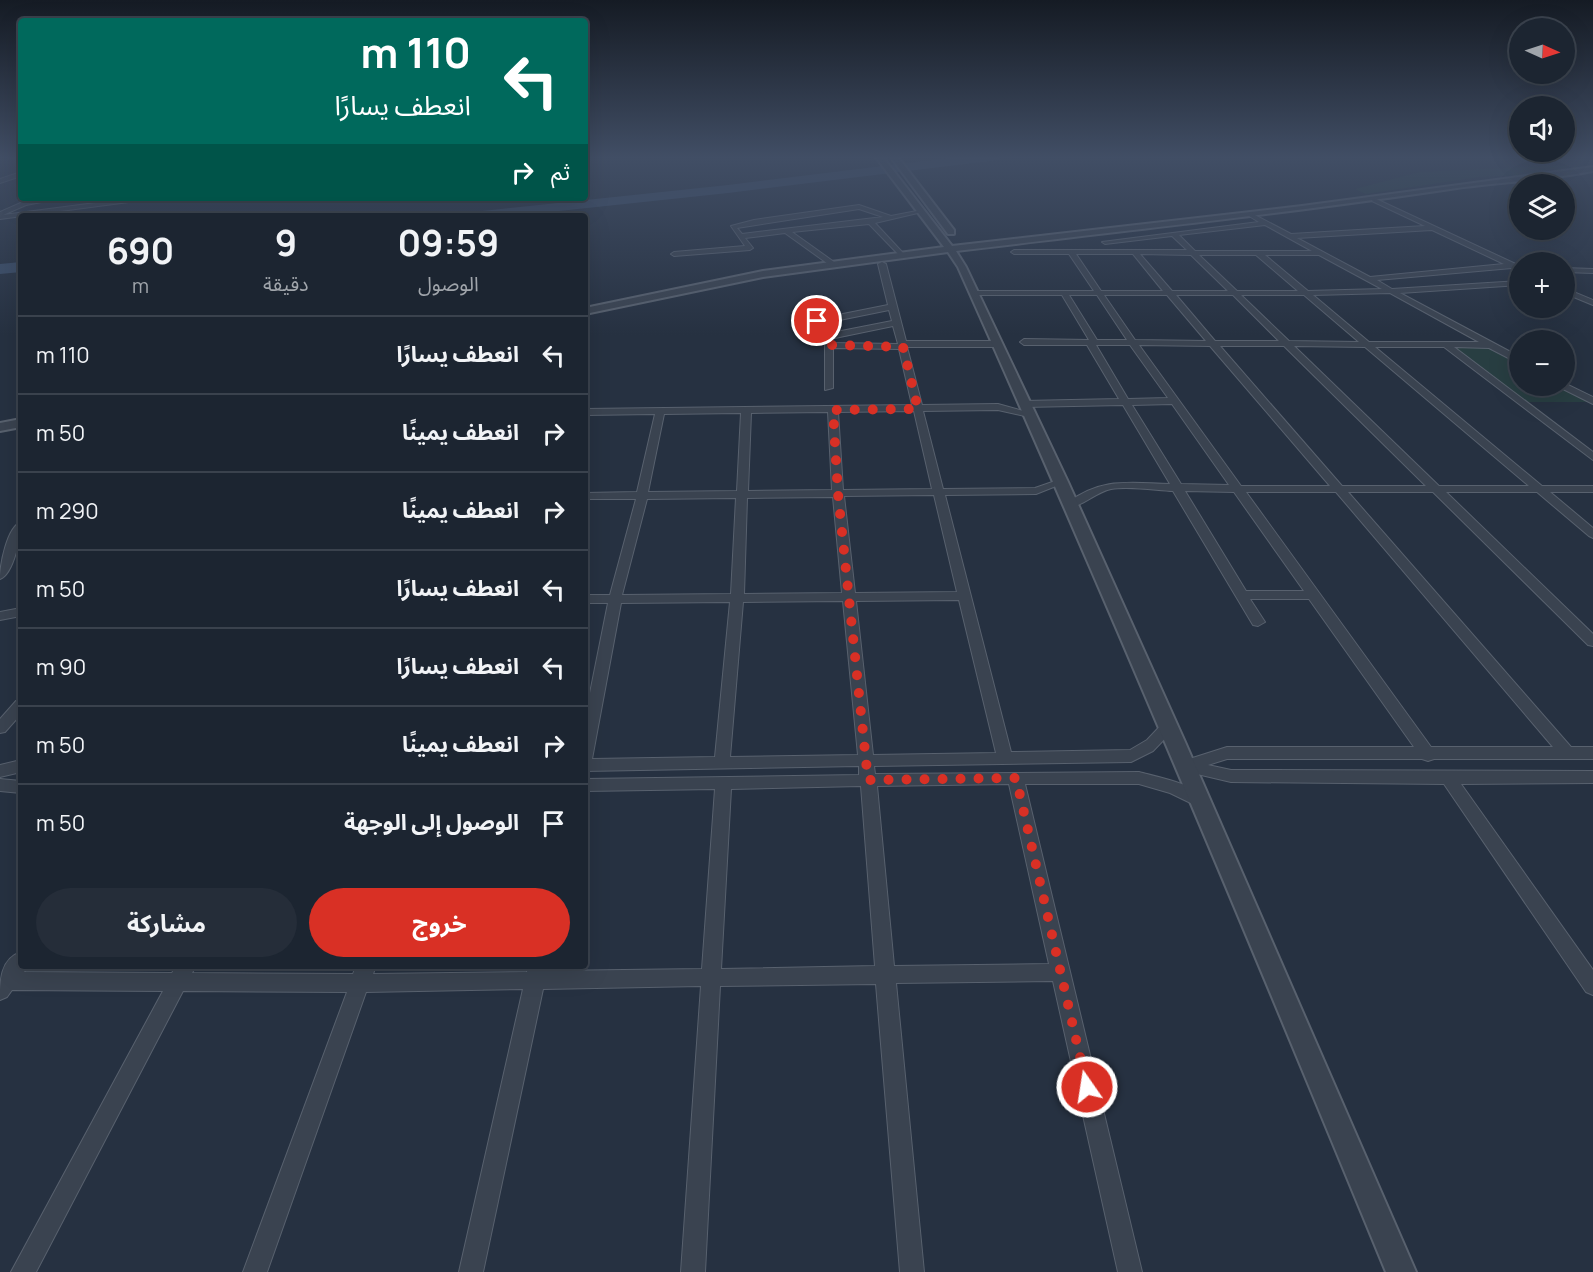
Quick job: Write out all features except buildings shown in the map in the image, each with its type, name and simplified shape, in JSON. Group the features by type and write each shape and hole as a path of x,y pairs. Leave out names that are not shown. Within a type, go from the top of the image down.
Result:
{"street":[{"path":"674,254 750,248 733,227 800,215"},
{"path":"885,215 927,224"},
{"path":"923,215 953,257"},
{"path":"926,215 972,289 1061,482 1169,726 1401,1272"},
{"path":"588,318 779,280 919,259 953,257 1108,232 1248,215"},
{"path":"1252,215 1509,356"},
{"path":"1406,215 1509,264"},
{"path":"741,236 891,218"},
{"path":"871,222 898,254 953,257"},
{"path":"1105,242 1266,223"},
{"path":"1289,236 1433,228"},
{"path":"786,231 831,264"},
{"path":"972,289 968,259 975,252 1108,232"},
{"path":"1097,234 1116,253"},
{"path":"1174,234 1593,642"},
{"path":"588,309 764,274 898,254 923,245"},
{"path":"1014,252 1320,253"},
{"path":"1072,253 1133,343 1428,755"},
{"path":"1135,253 1567,753"},
{"path":"1258,253 1593,534"},
{"path":"882,264 1005,758"},
{"path":"1368,279 1509,268"},
{"path":"1575,270 1593,271"},
{"path":"972,289 1064,293 1306,293 1391,291 1509,284"},
{"path":"1064,293 1125,401 1258,622"},
{"path":"1575,295 1590,301"},
{"path":"828,388 827,341 812,325 813,322 893,307"},
{"path":"827,341 897,323"},
{"path":"827,341 902,345 997,344"},
{"path":"1024,342 1490,345"},
{"path":"1446,345 1593,457"},
{"path":"1575,392 1593,401"},
{"path":"588,412 918,409 998,406 1027,409 1125,401 1176,401"},
{"path":"833,410 838,494 868,780 912,1272"},
{"path":"588,742 615,599 642,496 660,411"},
{"path":"693,1272 723,773 737,598 746,411"},
{"path":"0,427 18,424"},
{"path":"0,434 18,431"},
{"path":"588,496 1036,491 1061,482"},
{"path":"1071,505 1084,495 1109,486 1239,489 1593,489"},
{"path":"0,575 18,532"},
{"path":"1242,595 1315,595"},
{"path":"588,600 964,596"},
{"path":"0,616 18,613"},
{"path":"0,728 18,708"},
{"path":"588,785 866,760 1131,756 1144,752 1169,726"},
{"path":"1186,766 1227,753 1428,755 1593,753"},
{"path":"588,765 868,780 1139,778 1175,789 1201,802"},
{"path":"1186,766 1231,776 1590,780"},
{"path":"0,771 18,767"},
{"path":"1016,778 1130,1272"},
{"path":"1448,778 1593,986"},
{"path":"0,785 18,787"},
{"path":"2,984 18,964"},
{"path":"471,1272 536,972"},
{"path":"2,984 181,974 536,972 711,976 1060,972"},
{"path":"23,1272 181,974"},
{"path":"255,1272 363,974"}],"green space":[{"path":"1446,345 1490,345 1509,355 1509,393"},
{"path":"1575,392 1593,402 1521,402 1513,396 1575,396"}],"waterway":[{"path":"0,269 18,267"}],"route":[{"path":"817,321 812,325 829,345 903,347 918,409 833,410 838,494 868,780 1016,778 1087,1087"}]}
